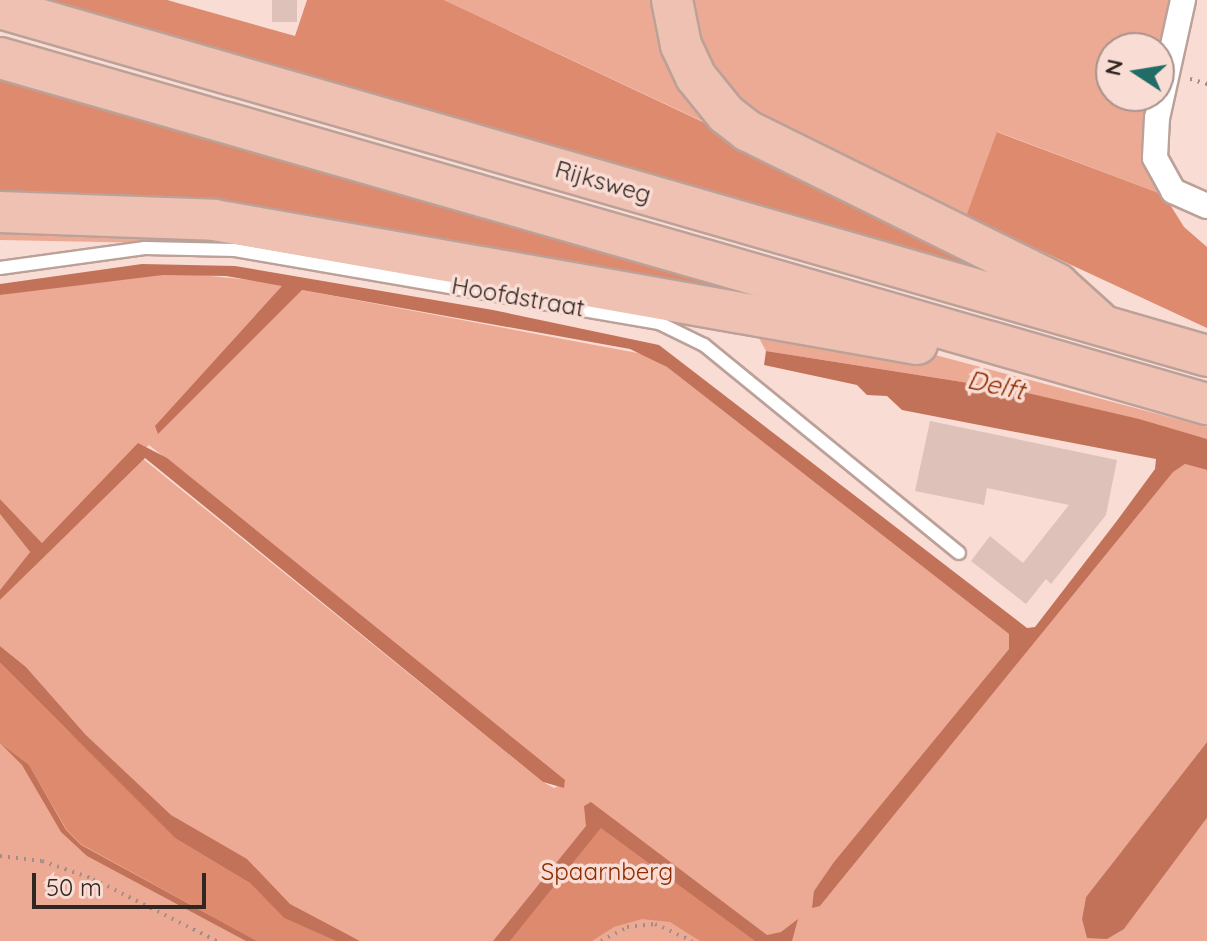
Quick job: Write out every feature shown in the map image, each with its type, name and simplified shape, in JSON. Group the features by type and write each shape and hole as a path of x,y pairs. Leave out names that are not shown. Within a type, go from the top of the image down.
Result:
{"main road":[{"path":"672,0 681,45 696,77 726,114 748,131 1057,284 1104,327"},
{"name":"Rijksweg","path":"0,8 1207,356"},
{"name":"Rijksweg","path":"0,58 1207,404"},
{"path":"0,212 214,220 979,356 1031,352"}],"street":[{"path":"1183,0 1157,118 1155,158 1173,191 1207,206"}],"lane":[{"name":"Hoofdstraat","path":"0,268 145,248 235,250 659,323 704,345 959,553"}],"path":[{"path":"0,856 42,861 93,879 217,941"},
{"path":"601,941 627,927 655,924 692,941"}],"green space":[{"path":"16,0 167,0 295,36 307,0 444,0 1047,284 1046,290"},
{"path":"444,0 664,0 721,130"},
{"path":"680,0 1170,0 1164,32 1095,32 1095,112 1156,112 1164,195 998,132 966,216 723,102"},
{"path":"0,72 867,319 0,204"},
{"path":"997,132 1164,195 1184,227 1207,247 1207,328 966,216"},
{"path":"0,218 163,221 260,232 860,335 1207,427 1207,439 1019,391 766,351 759,338 654,311 254,245 0,240"},
{"name":"Spaarnberg","path":"191,274 272,282 283,286 280,293 302,290 643,354 667,367 1009,634 1009,649 814,891 820,906 1172,472 1185,464 1207,470 1207,742 1086,897 1082,919 1124,929 1207,818 1207,941 360,941 304,913 338,941 0,941 0,680 137,784 86,735 26,667 0,646 0,600 142,458 543,782 554,788 565,783 149,445 42,543 0,499 0,295 127,276"},
{"path":"0,514 30,552 0,590"},
{"path":"0,663 175,838 250,883 284,918 336,941 257,941 81,844 67,830 29,765 0,743"},
{"name":"Spaarnberg","path":"601,828 755,941 700,941 670,922 642,919 614,927 592,941 510,941"}],"shaded area":[{"path":"142,264 235,266 493,310 659,345 1027,628 1035,627 1116,522 1155,469 1156,459 902,410 887,396 867,395 857,385 764,365 766,351 1019,391 1139,419 1207,439 1207,470 1185,464 1173,472 820,906 812,908 814,891 834,862 1009,649 1009,634 667,367 630,349 302,290 158,434 155,426 282,286 226,276 163,275 0,295 0,284"},
{"path":"138,443 167,458 565,780 564,788 543,782 145,458 0,600 0,590 30,552 0,514 0,499 42,543"},
{"path":"0,646 26,667 86,735 171,815 247,859 290,904 360,941 336,941 284,918 250,883 175,838 0,663"},
{"path":"1207,742 1207,818 1124,929 1107,939 1087,938 1082,919 1086,897"},
{"path":"0,743 29,765 66,830 81,845 257,941 246,941 87,856 61,832 22,765"},
{"path":"591,802 767,935 781,932 798,919 792,941 755,941 601,828 510,941 493,941 586,826 584,806"}],"building":[{"path":"272,0 297,0 297,22 272,22"},
{"path":"930,421 1117,460 1106,515 1051,584 1046,579 1026,604 971,561 990,536 1023,563 1069,505 987,488 984,505 915,491"}],"water label":[{"name":"Delft","path":"996,385"}]}
